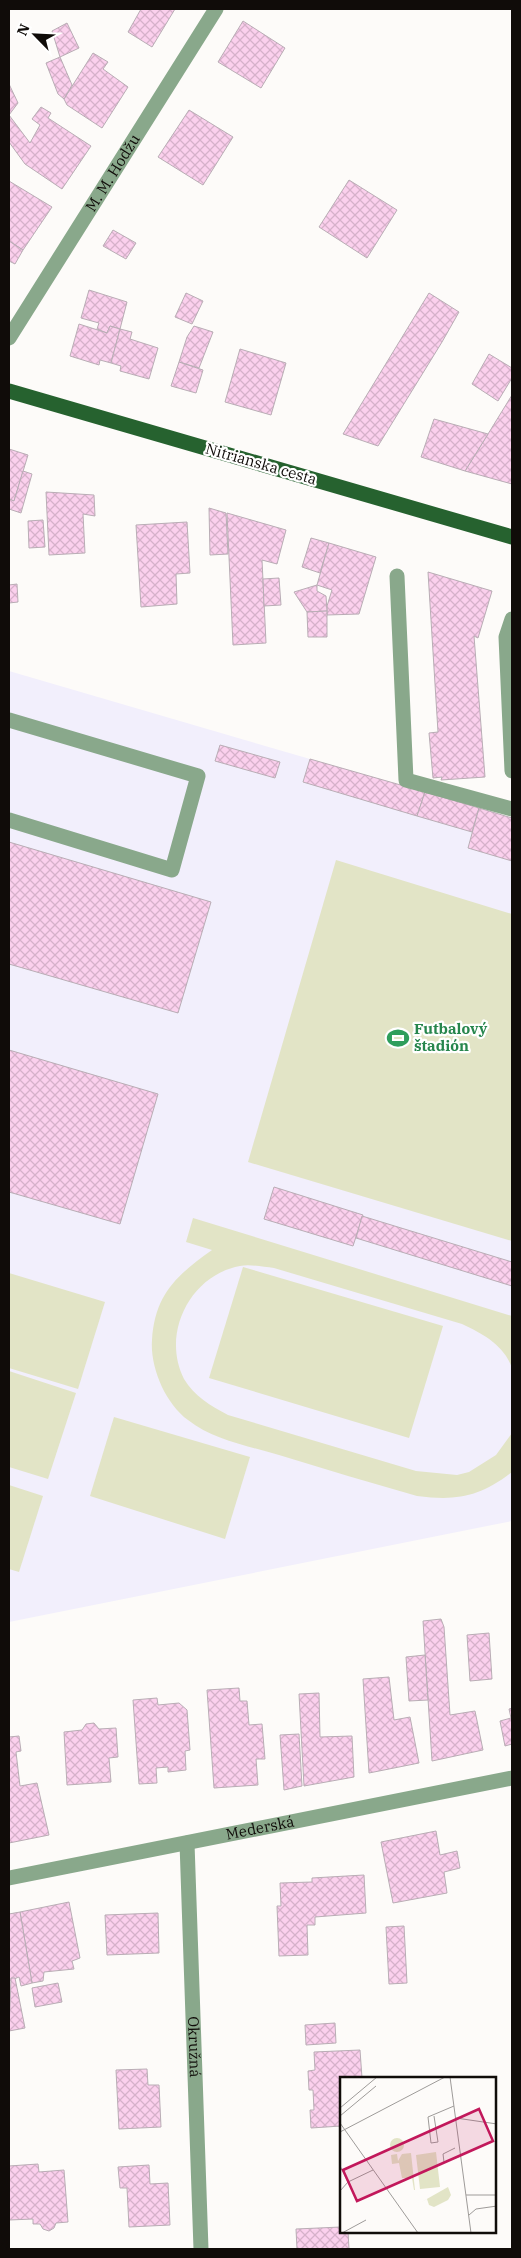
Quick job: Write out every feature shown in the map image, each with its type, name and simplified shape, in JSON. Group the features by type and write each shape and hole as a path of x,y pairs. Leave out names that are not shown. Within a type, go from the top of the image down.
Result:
{"main road":[{"name":"Nitrianska cesta","path":"9,391 512,537"}],"street":[{"name":"M. M. Hodžu","path":"9,338 216,9"},
{"path":"397,576 406,780 512,809"},
{"path":"512,619 506,636 512,770"},
{"path":"9,720 198,776 172,870 9,820"},
{"name":"Mederská","path":"9,1878 512,1778"},
{"name":"Okružná","path":"187,1843 200,2249"}],"shaded area":[{"path":"9,671 310,759 303,782 472,832 468,848 512,861 512,1521 9,1622"}],"green space":[{"name":"Futbalový štadión","path":"336,860 512,914 512,1241 248,1162"},
{"path":"193,1218 512,1316 512,1368 504,1353 492,1341 462,1324 274,1268 252,1265 240,1266 222,1272 207,1281 194,1294 178,1326 176,1344 178,1362 184,1379 203,1400 228,1415 416,1471 457,1475 469,1472 496,1455 512,1433 512,1472 489,1487 468,1495 444,1498 417,1496 232,1442 209,1433 188,1420 172,1404 156,1373 152,1340 158,1310 170,1287 188,1268 212,1250 186,1242"},
{"path":"243,1267 443,1326 409,1438 209,1378"},
{"path":"9,1273 105,1302 78,1389 9,1368"},
{"path":"9,1371 76,1393 48,1479 9,1467"},
{"path":"114,1417 250,1457 225,1539 90,1496"},
{"path":"9,1485 43,1496 19,1572 9,1569"}],"building":[{"path":"141,9 175,9 152,47 128,32"},
{"path":"243,21 285,48 261,88 218,62"},
{"path":"67,23 79,48 60,57 52,31"},
{"path":"93,53 108,62 103,69 128,87 102,128 67,105 64,99"},
{"path":"60,57 72,85 64,99 58,94 46,63"},
{"path":"9,84 18,103 9,115"},
{"path":"41,107 51,113 48,118 91,146 62,189 25,164 9,142 9,115 30,143 40,125 32,119"},
{"path":"189,110 233,137 203,185 158,157"},
{"path":"349,180 397,210 367,258 319,227"},
{"path":"9,181 52,207 23,250 9,241"},
{"path":"113,230 136,243 126,259 103,246"},
{"path":"9,241 23,250 15,264 9,261"},
{"path":"89,290 127,302 120,329 110,326 107,333 97,329 99,323 81,318"},
{"path":"186,293 203,301 192,324 175,317"},
{"path":"429,293 459,312 442,342 378,446 343,434"},
{"path":"79,324 107,333 110,326 120,329 111,363 100,360 99,365 70,356"},
{"path":"194,326 213,332 199,368 179,362 187,337"},
{"path":"120,329 132,332 130,339 158,348 149,379 120,371 121,366 111,363"},
{"path":"240,349 286,363 271,415 225,402"},
{"path":"489,354 512,368 512,378 498,401 472,384"},
{"path":"179,362 203,370 196,393 171,386"},
{"path":"512,395 512,484 465,471 488,434"},
{"path":"434,419 488,434 465,471 421,457"},
{"path":"9,449 28,455 14,501 9,499"},
{"path":"23,471 32,474 21,513 9,509 9,499 14,501"},
{"path":"46,492 94,495 95,516 83,514 85,553 49,555"},
{"path":"209,508 226,513 228,554 210,555"},
{"path":"227,513 286,530 277,564 262,560 266,643 233,645"},
{"path":"43,520 45,547 29,548 28,521"},
{"path":"187,522 190,573 176,574 177,604 141,607 136,525"},
{"path":"311,538 329,543 320,573 302,567"},
{"path":"329,543 376,557 359,614 327,615 327,606 332,590 317,585"},
{"path":"428,572 492,591 478,638 474,636 485,777 441,780 442,777 433,778 429,733 438,732"},
{"path":"279,578 281,605 264,606 263,579"},
{"path":"17,584 18,602 9,603 9,585"},
{"path":"317,585 317,591 326,596 327,611 307,612 294,592"},
{"path":"327,611 327,637 308,637 307,612"},
{"path":"220,745 280,762 275,778 215,761"},
{"path":"310,759 425,792 417,816 303,782"},
{"path":"425,792 479,808 472,832 417,816"},
{"path":"479,808 512,818 512,861 468,848"},
{"path":"9,842 211,902 178,1013 9,964"},
{"path":"9,1050 158,1094 120,1224 9,1192"},
{"path":"274,1187 363,1215 353,1246 264,1219"},
{"path":"362,1216 512,1262 512,1286 356,1238"},
{"path":"441,1619 444,1627 450,1715 475,1711 483,1750 432,1761 423,1621"},
{"path":"489,1633 492,1679 470,1681 467,1635"},
{"path":"425,1655 428,1700 409,1701 406,1657"},
{"path":"389,1677 394,1720 410,1717 419,1763 369,1773 363,1679"},
{"path":"239,1688 240,1701 247,1701 249,1725 262,1724 265,1759 256,1759 258,1785 214,1788 207,1690"},
{"path":"319,1693 320,1737 352,1736 354,1777 304,1786 299,1694"},
{"path":"157,1698 158,1705 179,1703 187,1710 190,1750 185,1751 186,1770 168,1772 168,1767 156,1768 157,1783 139,1784 133,1700"},
{"path":"512,1708 512,1744 505,1746 500,1721 511,1718 509,1709"},
{"path":"94,1723 99,1729 116,1728 118,1757 109,1758 111,1782 67,1785 64,1732 82,1730 86,1724"},
{"path":"299,1734 302,1786 284,1790 280,1735"},
{"path":"19,1736 21,1751 16,1752 20,1786 37,1783 49,1835 9,1843 9,1737"},
{"path":"436,1831 440,1855 457,1851 460,1868 444,1872 447,1893 393,1903 381,1842"},
{"path":"364,1875 366,1913 315,1917 315,1925 307,1925 308,1955 279,1956 277,1906 281,1906 280,1883 312,1882 312,1878"},
{"path":"69,1902 80,1958 72,1961 74,1969 44,1972 43,1981 32,1983 20,1912"},
{"path":"20,1912 32,1983 21,1986 19,1977 9,1981 9,1914"},
{"path":"158,1913 159,1953 107,1955 105,1915"},
{"path":"404,1926 407,1983 389,1984 386,1927"},
{"path":"11,1978 15,1978 25,2028 9,2031"},
{"path":"58,1983 62,2002 35,2007 32,1988"},
{"path":"335,2023 336,2043 306,2045 305,2025"},
{"path":"360,2050 362,2077 340,2077 340,2126 311,2128 310,2110 314,2110 313,2090 309,2090 308,2071 315,2070 314,2052"},
{"path":"147,2069 148,2085 159,2085 161,2127 119,2129 116,2070"},
{"path":"38,2164 39,2172 64,2170 68,2222 56,2223 54,2228 49,2231 43,2229 40,2224 33,2224 33,2219 9,2220 9,2166"},
{"path":"149,2165 150,2184 168,2183 170,2225 129,2227 127,2188 120,2188 118,2167"},
{"path":"340,2227 340,2233 348,2233 349,2249 297,2249 296,2229"}],"place":[{"name":"Futbalový štadión","path":"398,1038"}]}
